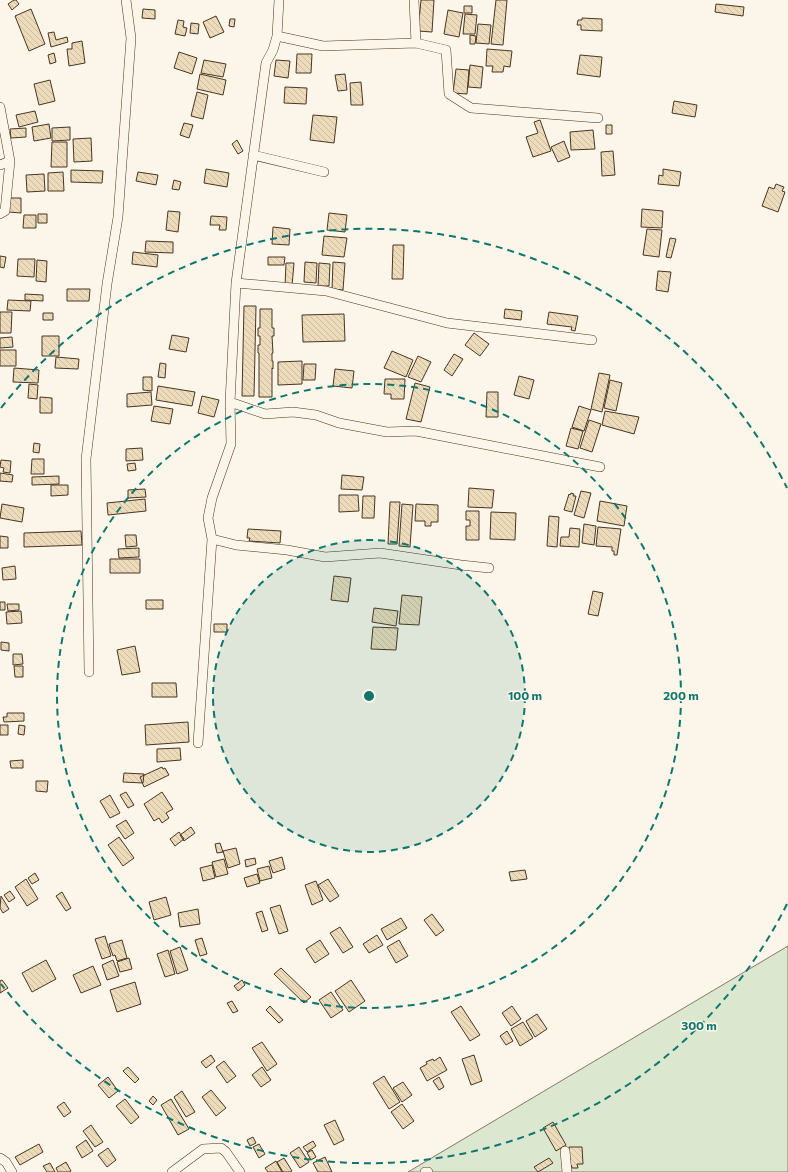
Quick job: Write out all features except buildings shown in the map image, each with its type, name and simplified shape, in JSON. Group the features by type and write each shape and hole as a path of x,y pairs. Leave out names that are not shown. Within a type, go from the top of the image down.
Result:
{"street":[{"path":"89,672 86,458 107,284 118,217 131,38 126,0"},
{"path":"198,743 212,539 208,518 212,498 231,444 230,402 236,283 266,63 273,50 277,36 279,0"},
{"path":"414,0 416,42"},
{"path":"277,36 324,46 416,42 446,50 449,94 471,108 598,118"},
{"path":"0,107 10,161 5,211 0,214"},
{"path":"253,155 324,172"},
{"path":"0,164 10,161"},
{"path":"236,283 326,291 447,323 592,340"},
{"path":"230,402 265,414 293,412 316,415 339,423 386,432 416,430 600,467"},
{"path":"212,539 236,545 287,550 325,557 380,553 489,568"},
{"path":"172,1172 202,1149 221,1148 226,1152 240,1172"},
{"path":"565,1151 567,1172"},
{"path":"0,1158 6,1162 12,1172"}],"green space":[{"path":"788,946 788,1172 408,1172"}]}
